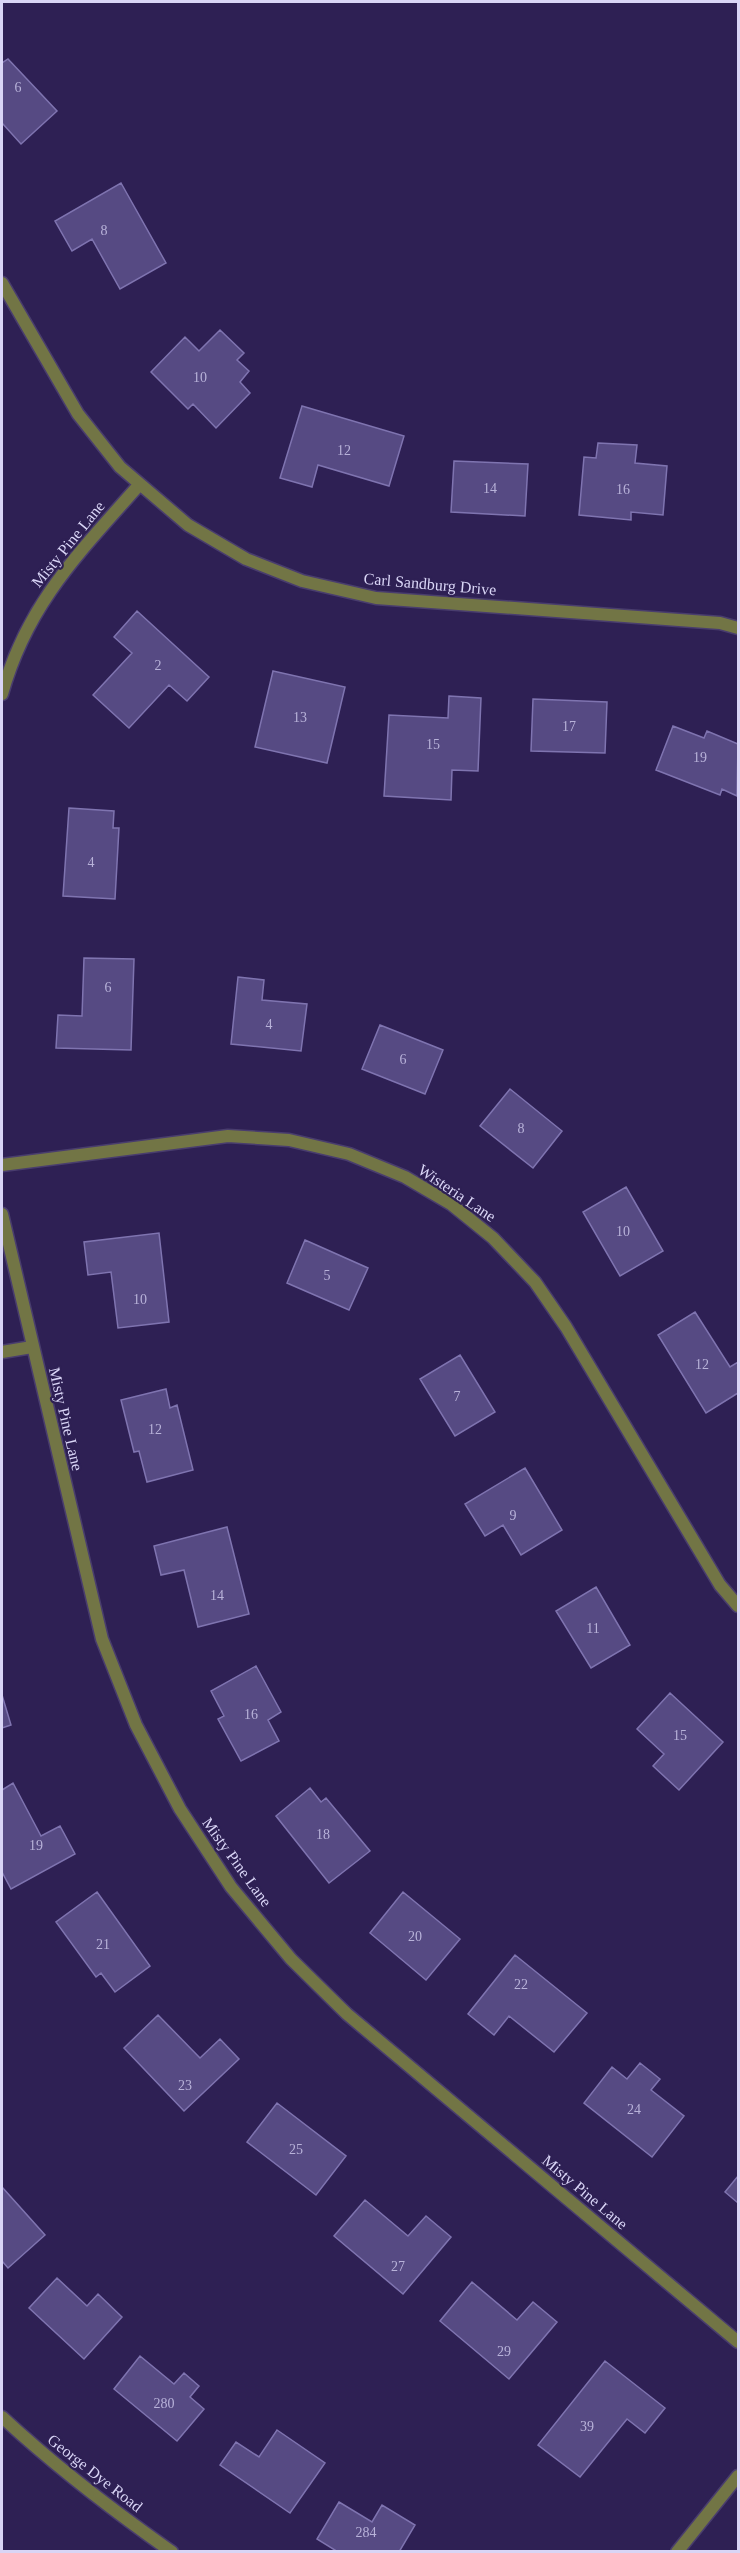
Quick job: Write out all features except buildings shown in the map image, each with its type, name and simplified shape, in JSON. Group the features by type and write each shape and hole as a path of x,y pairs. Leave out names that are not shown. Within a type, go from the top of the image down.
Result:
{"street":[{"name":"Carl Sandburg Drive","path":"2,283 78,414 139,485 188,525 246,559 302,581 376,598 720,623 738,628"},
{"name":"Misty Pine Lane","path":"2,694 10,665 30,621 51,587 139,485"},
{"name":"Wisteria Lane","path":"2,1165 228,1136 289,1140 349,1154 405,1177 451,1204 494,1238 535,1282 566,1327 720,1585 738,1606"},
{"name":"Misty Pine Lane","path":"2,1214 102,1639 136,1725 180,1809 231,1887 291,1959 347,2014 738,2342"},
{"path":"2,1352 32,1347"},
{"name":"George Dye Road","path":"2,2416 38,2450 128,2522 172,2552"},
{"path":"677,2552 738,2476"}]}
